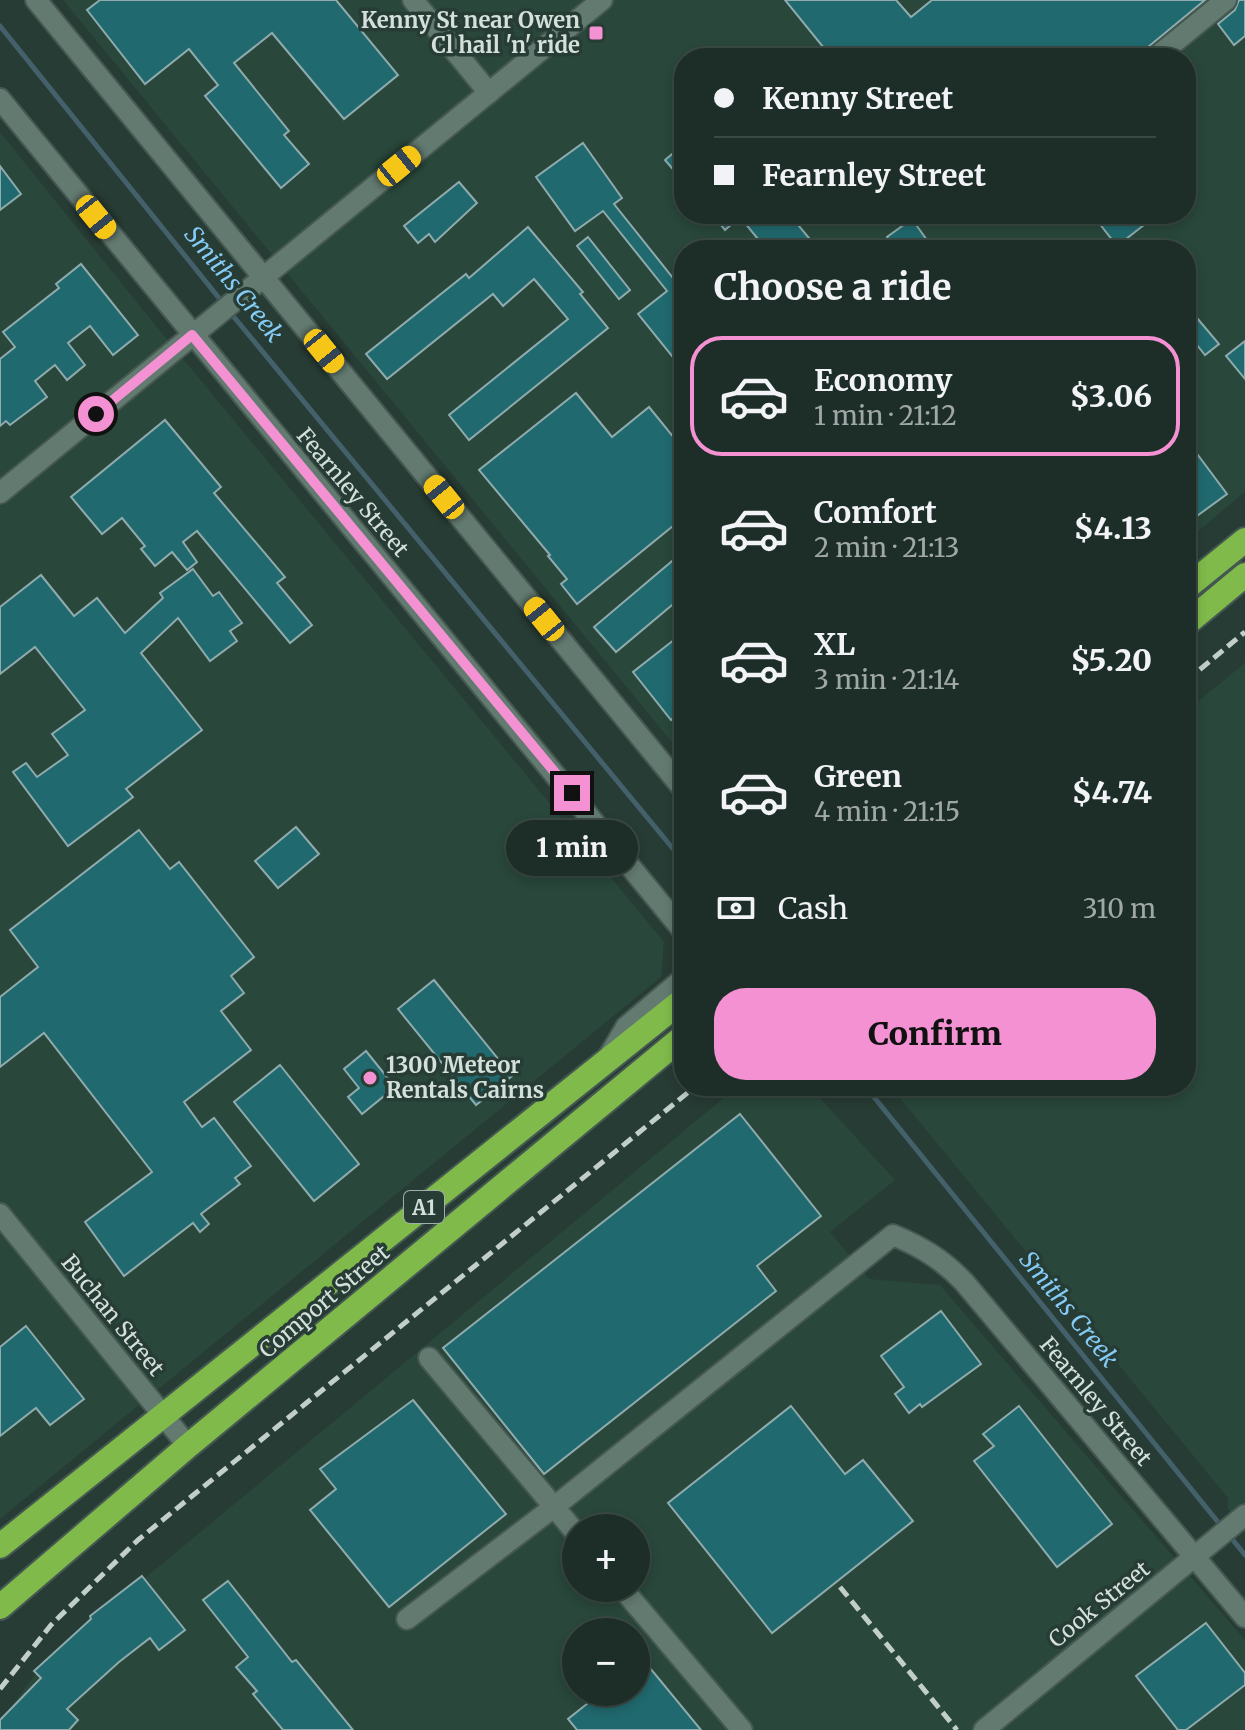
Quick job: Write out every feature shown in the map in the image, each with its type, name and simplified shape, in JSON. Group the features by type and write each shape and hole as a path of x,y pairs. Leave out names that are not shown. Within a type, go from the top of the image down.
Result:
{"highway":[{"path":"1196,580 1245,540"},
{"path":"1196,616 1245,575"},
{"name":"Comport Street","path":"0,1546 674,1007"},
{"name":"Comport Street","path":"0,1607 188,1446 674,1044"}],"street":[{"path":"36,0 674,778"},
{"path":"413,0 489,93"},
{"path":"1167,48 1226,0"},
{"path":"0,493 600,1"},
{"name":"Fearnley Street","path":"0,99 192,335 674,914"},
{"path":"606,1063 626,1027 674,986"},
{"name":"Buchan Street","path":"0,1214 188,1446"},
{"name":"Fearnley Street","path":"554,1507 893,1235 929,1251 964,1282 1202,1551 1245,1617"},
{"path":"429,1358 562,1516"},
{"path":"407,1619 554,1507"},
{"name":"Cook Street","path":"984,1730 1245,1515"},
{"path":"634,1602 742,1730"}],"shaded area":[{"path":"63,0 1245,0 1245,492 1196,533 1196,240 674,240 674,745"},
{"path":"0,132 664,942 661,977 0,1519"},
{"path":"1245,663 1245,1531 1228,1509 1228,1498 898,1096 1196,1096 1196,703"},
{"path":"726,1096 818,1096 895,1180 830,1232 869,1279 940,1285 1245,1640 1245,1730 0,1730 0,1722 45,1661"}],"building":[{"path":"100,0 336,0 398,75 344,119 272,33 234,63 289,131 284,135 309,164 281,188 205,96 218,85 189,49 145,84 87,10"},
{"path":"785,0 896,0 911,17 932,0 1205,0 1147,48 824,48"},
{"path":"1239,0 1245,0 1245,36 1234,45 1218,24 1235,10"},
{"path":"583,143 622,198 614,204 674,279 674,359 638,314 667,291 603,211 575,231 536,177"},
{"path":"674,152 674,170 665,160"},
{"path":"0,166 21,194 0,210"},
{"path":"459,182 477,203 435,242 429,234 418,243 404,226"},
{"path":"746,224 797,224 811,240 759,240"},
{"path":"905,224 916,224 927,240 889,240 887,237"},
{"path":"1100,224 1145,224 1125,240 1112,240"},
{"path":"528,227 583,292 580,294 608,328 469,440 449,415 568,319 534,279 503,306 493,294 387,379 366,354 466,274 469,278"},
{"path":"588,237 630,290 619,299 577,246"},
{"path":"81,264 138,335 113,355 90,326 68,343 85,365 67,380 55,365 35,381 47,397 10,425 6,421 0,426 0,359 15,347 3,332 59,288 56,284"},
{"path":"1196,319 1219,344 1205,355 1196,344"},
{"path":"1245,341 1245,379 1226,356"},
{"path":"576,393 612,437 649,407 674,438 674,525 577,604 561,584 567,579 550,555 479,470"},
{"path":"165,420 221,487 214,493 285,577 277,583 312,625 290,643 197,531 183,542 197,562 187,570 172,552 155,566 141,549 145,546 122,518 102,534 71,497"},
{"path":"1196,452 1227,494 1196,517"},
{"path":"674,559 674,603 616,652 594,627"},
{"path":"193,569 213,596 219,592 242,623 230,631 237,641 210,661 178,618 141,653 202,730 126,789 133,797 68,846 13,772 26,763 37,777 68,755 52,734 85,710 35,647 0,674 0,607 41,575 74,616 97,598 125,633 163,598 160,593"},
{"path":"674,640 674,717 671,720 633,672"},
{"path":"296,827 319,854 278,888 255,861"},
{"path":"139,830 170,869 179,862 254,957 231,976 244,993 221,1011 251,1050 184,1102 202,1127 214,1118 251,1166 235,1178 240,1184 201,1214 209,1224 200,1232 193,1223 124,1276 85,1222 152,1172 44,1033 0,1067 0,997 38,967 10,930"},
{"path":"434,980 512,1076 476,1105 398,1009"},
{"name":"1300 Meteor Rentals Cairns","path":"366,1051 395,1087 362,1114 348,1097 359,1088 344,1069"},
{"path":"280,1065 359,1164 314,1201 234,1102"},
{"path":"740,1114 821,1216 757,1266 776,1291 544,1474 443,1348"},
{"path":"941,1311 981,1364 909,1413 895,1394 904,1387 881,1356"},
{"path":"26,1326 84,1399 50,1425 36,1408 0,1436 0,1347"},
{"path":"413,1400 506,1514 389,1607 310,1510 336,1489 320,1469"},
{"path":"791,1406 845,1474 863,1460 913,1521 772,1633 668,1503"},
{"path":"1019,1406 1112,1524 1057,1567 974,1461 994,1446 983,1434"},
{"path":"142,1576 185,1630 159,1650 150,1638 119,1662 67,1709 78,1720 69,1730 0,1730 0,1720 41,1678 34,1671 91,1619 90,1616"},
{"path":"228,1581 292,1662 296,1660 353,1730 283,1730 253,1694 257,1691 236,1667 248,1657 203,1600"},
{"path":"1206,1623 1245,1673 1245,1685 1186,1730 1178,1730 1136,1676"},
{"path":"650,1668 701,1730 577,1730 568,1719 584,1706 650,1706"}],"waterway":[{"name":"Smiths Creek","path":"0,26 223,303"},
{"name":"Smiths Creek","path":"229,311 674,850"},
{"name":"Smiths Creek","path":"873,1096 1222,1527"},
{"name":"Smiths Creek","path":"1228,1534 1245,1555"}],"railway":[{"path":"1196,673 1245,632"},
{"path":"0,1689 51,1625 138,1540 684,1096"},
{"path":"840,1587 957,1730"}],"place":[{"name":"Kenny St near Owen Cl hail 'n' ride","path":"596,33"},
{"name":"1300 Meteor Rentals Cairns","path":"370,1078"}],"route":[{"path":"96,414 192,335 572,793"}]}
